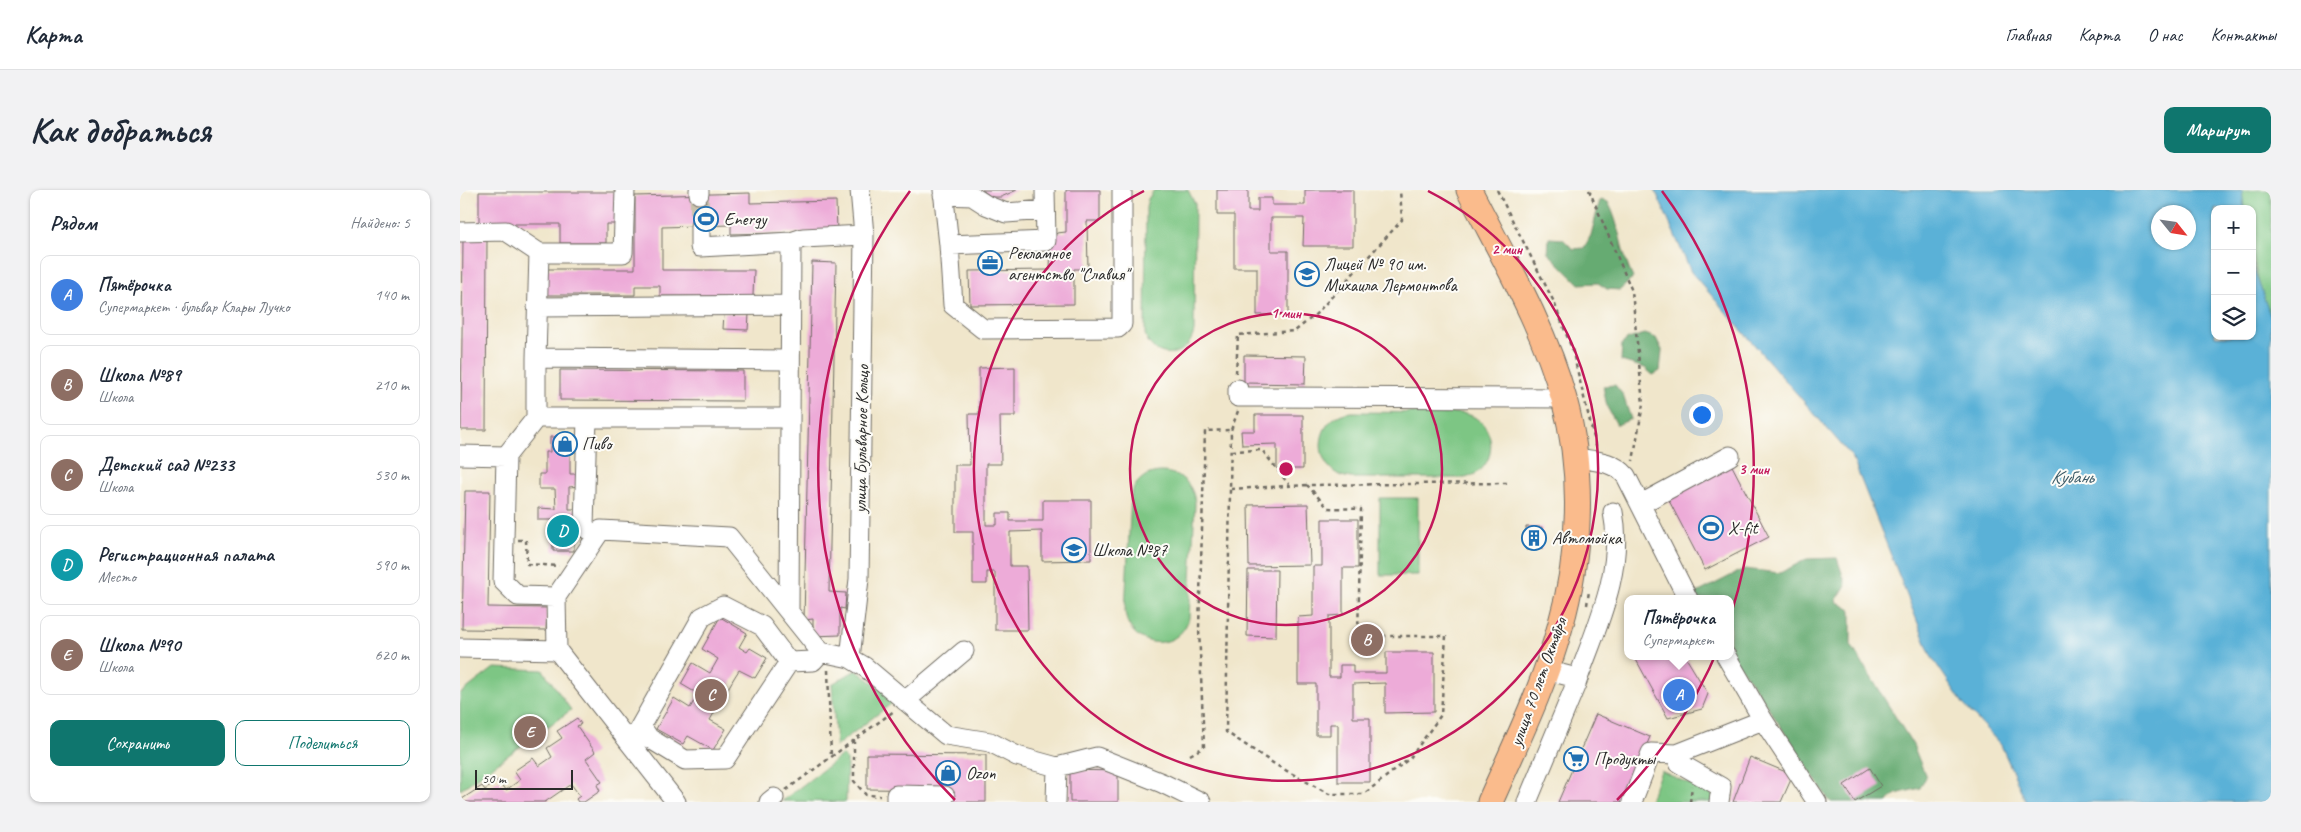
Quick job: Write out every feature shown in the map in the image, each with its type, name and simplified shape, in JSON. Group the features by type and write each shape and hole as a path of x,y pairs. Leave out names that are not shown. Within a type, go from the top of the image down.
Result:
{"main road":[{"name":"улица 70 лет Октября","path":"1469,190 1517,285 1544,344 1564,398 1576,458 1576,518 1572,572 1560,627 1545,670 1490,802"}],"street":[{"path":"460,232 506,231 539,253 622,252 625,190"},
{"name":"улица Бульварное Кольцо","path":"850,658 859,579 864,235 860,190"},
{"path":"949,245 1046,241 1045,190"},
{"path":"1046,210 1006,213 986,206 972,196 943,193 953,305 983,330 1118,328 1122,324 1122,190"},
{"path":"700,226 700,247 791,242 803,238 864,235"},
{"path":"789,612 791,242"},
{"path":"539,253 536,418 506,456 503,581 518,596 556,597"},
{"path":"537,307 790,305"},
{"path":"536,358 790,360"},
{"path":"1238,393 1564,398"},
{"path":"536,418 789,418"},
{"path":"587,418 584,527 597,536"},
{"path":"460,455 506,456"},
{"path":"1641,504 1730,456"},
{"path":"1576,458 1610,464 1619,468 1626,476 1686,595"},
{"path":"1527,802 1576,684 1605,604 1613,568 1617,530 1613,512"},
{"path":"676,802 557,650 556,597 601,530 729,537 789,612 825,653 850,658 865,667 946,736 990,742 1017,756 1057,767 1098,758 1162,783 1201,802"},
{"path":"628,740 636,734 702,617 723,606 762,626 789,662"},
{"path":"460,648 557,650"},
{"path":"905,701 964,651"},
{"path":"789,662 813,661 825,653"},
{"path":"1728,660 1763,720 1817,802"},
{"path":"640,726 648,738 685,760 725,759 789,662"},
{"path":"1545,670 1569,676 1576,684"},
{"path":"1632,802 1651,753 1678,754 1763,720"},
{"path":"1678,754 1678,763 1721,787 1719,802"},
{"path":"1056,802 1057,767"},
{"path":"896,802 896,795 945,796"}],"path":[{"path":"1307,486 1328,508 1361,509 1358,636 1446,636 1442,715 1410,758 1364,794 1329,794 1276,765 1226,732 1231,430 1238,412 1236,376 1238,334 1295,331 1316,314 1402,220 1400,190"},
{"path":"1589,190 1632,291 1643,404 1636,449 1626,476"},
{"path":"1190,755 1204,747 1199,628 1205,431 1231,430"},
{"path":"1232,451 1262,450 1290,486"},
{"path":"1231,490 1290,486 1510,483"},
{"path":"504,541 526,540 527,564 576,568"},
{"path":"825,653 831,757"},
{"path":"772,800 905,701"},
{"path":"854,740 854,781 866,794 880,795 883,802"}],"green space":[{"path":"1154,190 1188,190 1195,204 1194,331 1191,340 1185,347 1178,352 1171,353 1163,353 1155,349 1149,343 1145,334 1146,207 1148,199"},
{"path":"2238,190 2271,190 2271,335 2256,271 2256,205 2241,205"},
{"path":"1600,200 1608,202 1612,211 1625,259 1633,278 1620,290 1607,289 1598,283 1579,284 1548,253 1549,238 1563,239 1573,249 1584,248 1591,235"},
{"path":"1645,334 1656,338 1662,350 1660,371 1653,375 1645,368 1621,361 1622,344 1628,339"},
{"path":"1615,385 1623,395 1631,419 1617,425 1607,407 1603,386"},
{"path":"1352,412 1460,413 1473,416 1482,423 1488,433 1491,443 1490,454 1485,464 1477,473 1465,478 1351,478 1338,474 1329,466 1323,456 1321,445 1323,433 1329,423 1339,416"},
{"path":"1162,472 1175,475 1186,481 1192,491 1195,504 1189,618 1183,630 1175,638 1164,642 1154,642 1143,639 1134,632 1128,623 1125,610 1131,496 1135,486 1142,478"},
{"path":"1380,498 1418,498 1418,575 1380,575"},
{"path":"1837,558 1846,585 1836,601 1851,610 1851,645 1913,745 1926,777 1920,788 1896,794 1887,802 1831,802 1828,799 1754,686 1734,659 1734,595 1695,594 1744,569 1780,573 1807,559"},
{"path":"494,668 543,670 571,710 460,790 460,694"},
{"path":"856,670 896,700 836,746 832,684"},
{"path":"842,755 847,760 846,802 782,801"},
{"path":"1661,771 1713,795 1712,802 1649,802"}],"water":[{"name":"Кубань","path":"1655,190 2242,190 2244,205 2211,205 2211,340 2256,340 2256,275 2271,318 2271,802 2026,802 2001,745 1964,705 1931,656 1852,457 1691,272"}],"building":[{"path":"982,190 1017,190 1001,197 992,197"},
{"path":"1066,190 1100,190 1100,221 1087,221 1088,269 1074,269 1074,304 970,305 969,271 1050,270 1051,240 1057,233 1066,232"},
{"path":"1217,190 1248,190 1248,211 1258,211 1258,198 1272,198 1272,205 1305,205 1305,190 1353,190 1353,246 1303,246 1304,218 1271,218 1271,251 1288,251 1288,315 1257,315 1257,268 1234,268 1234,215 1217,215"},
{"path":"479,192 618,192 618,224 606,224 606,243 560,243 560,224 479,224"},
{"path":"750,193 750,203 836,201 837,232 731,234 731,225 662,227 662,270 754,270 753,296 660,296 660,286 635,286 635,295 543,295 543,269 635,269 635,196"},
{"path":"463,238 487,238 486,430 461,430"},
{"path":"812,262 836,263 829,592 846,593 845,609 840,608 840,635 813,636 813,619 804,620"},
{"path":"724,313 749,314 748,330 723,329"},
{"path":"1244,355 1306,356 1305,384 1244,383"},
{"path":"1015,367 1015,416 1000,416 1001,464 986,464 986,525 997,525 997,513 1010,513 1010,521 1043,521 1043,500 1091,500 1091,560 1042,561 1042,531 1010,532 1010,566 1027,566 1028,630 995,630 995,572 987,572 987,584 973,584 973,532 955,532 955,465 970,465 969,414 979,414 979,368"},
{"path":"560,370 743,371 743,401 560,400"},
{"path":"1255,415 1303,415 1303,469 1277,469 1277,444 1242,445 1241,431 1255,431"},
{"path":"550,437 580,437 580,452 570,452 570,474 581,474 581,486 569,487 569,509 579,509 579,521 574,521 574,551 553,551 553,520 538,520 538,508 556,509 555,489 539,489 539,474 545,474 545,452 550,452"},
{"path":"1729,460 1769,537 1705,570 1665,493"},
{"path":"465,491 490,491 488,607 547,608 546,630 462,629"},
{"path":"1308,504 1310,565 1249,566 1248,505"},
{"path":"1322,519 1358,519 1358,568 1343,568 1343,615 1329,616 1329,677 1340,677 1340,665 1353,665 1353,673 1386,673 1386,652 1434,652 1434,712 1385,713 1385,683 1353,684 1353,718 1370,718 1370,782 1338,782 1338,724 1330,724 1330,735 1316,735 1316,684 1298,684 1298,617 1313,616 1313,566 1322,566"},
{"name":"Автомойка","path":"1526,527 1542,527 1542,549 1526,550"},
{"path":"1248,570 1277,570 1276,637 1247,636"},
{"path":"720,617 747,633 739,647 747,652 750,648 767,658 755,678 739,670 734,678 710,720 726,729 713,750 688,736 683,744 656,729 674,698 690,708 698,694 681,684 693,663 710,673 718,659 702,649"},
{"path":"1636,660 1687,660 1708,694 1702,709 1668,718"},
{"path":"1596,714 1650,737 1622,802 1558,802"},
{"path":"577,718 581,724 577,726 595,752 586,759 602,782 597,785 600,791 584,802 578,802 576,799 580,796 571,784 545,802 464,802 462,799 482,786 485,790 499,780 506,790 520,780 514,771 533,758 539,766 552,757 547,748 562,738 557,731"},
{"path":"867,754 986,755 986,802 951,802 951,790 867,789"},
{"path":"1750,757 1793,775 1781,802 1733,802"},
{"path":"1870,768 1881,786 1855,802 1844,785"},
{"path":"1070,770 1118,771 1118,802 1070,802"}],"tunnel":[{"path":"699,194 700,226"}],"place":[{"name":"Energy","path":"706,219"},
{"name":"Рекламное агентство \"Славия\"","path":"990,263"},
{"name":"Лицей № 90 им. Михаила Лермонтова","path":"1307,274"},
{"name":"Пиво","path":"565,444"},
{"name":"X-fit","path":"1711,528"},
{"name":"Регистрационная палата","path":"563,531"},
{"name":"Автомойка","path":"1534,538"},
{"name":"Школа №87","path":"1074,550"},
{"name":"Школа №89","path":"1367,640"},
{"name":"Детский сад №233","path":"711,695"},
{"name":"Пятёрочка","path":"1679,695"},
{"name":"Школа №90","path":"530,732"},
{"name":"Продукты","path":"1576,759"},
{"name":"Ozon","path":"948,773"}]}
